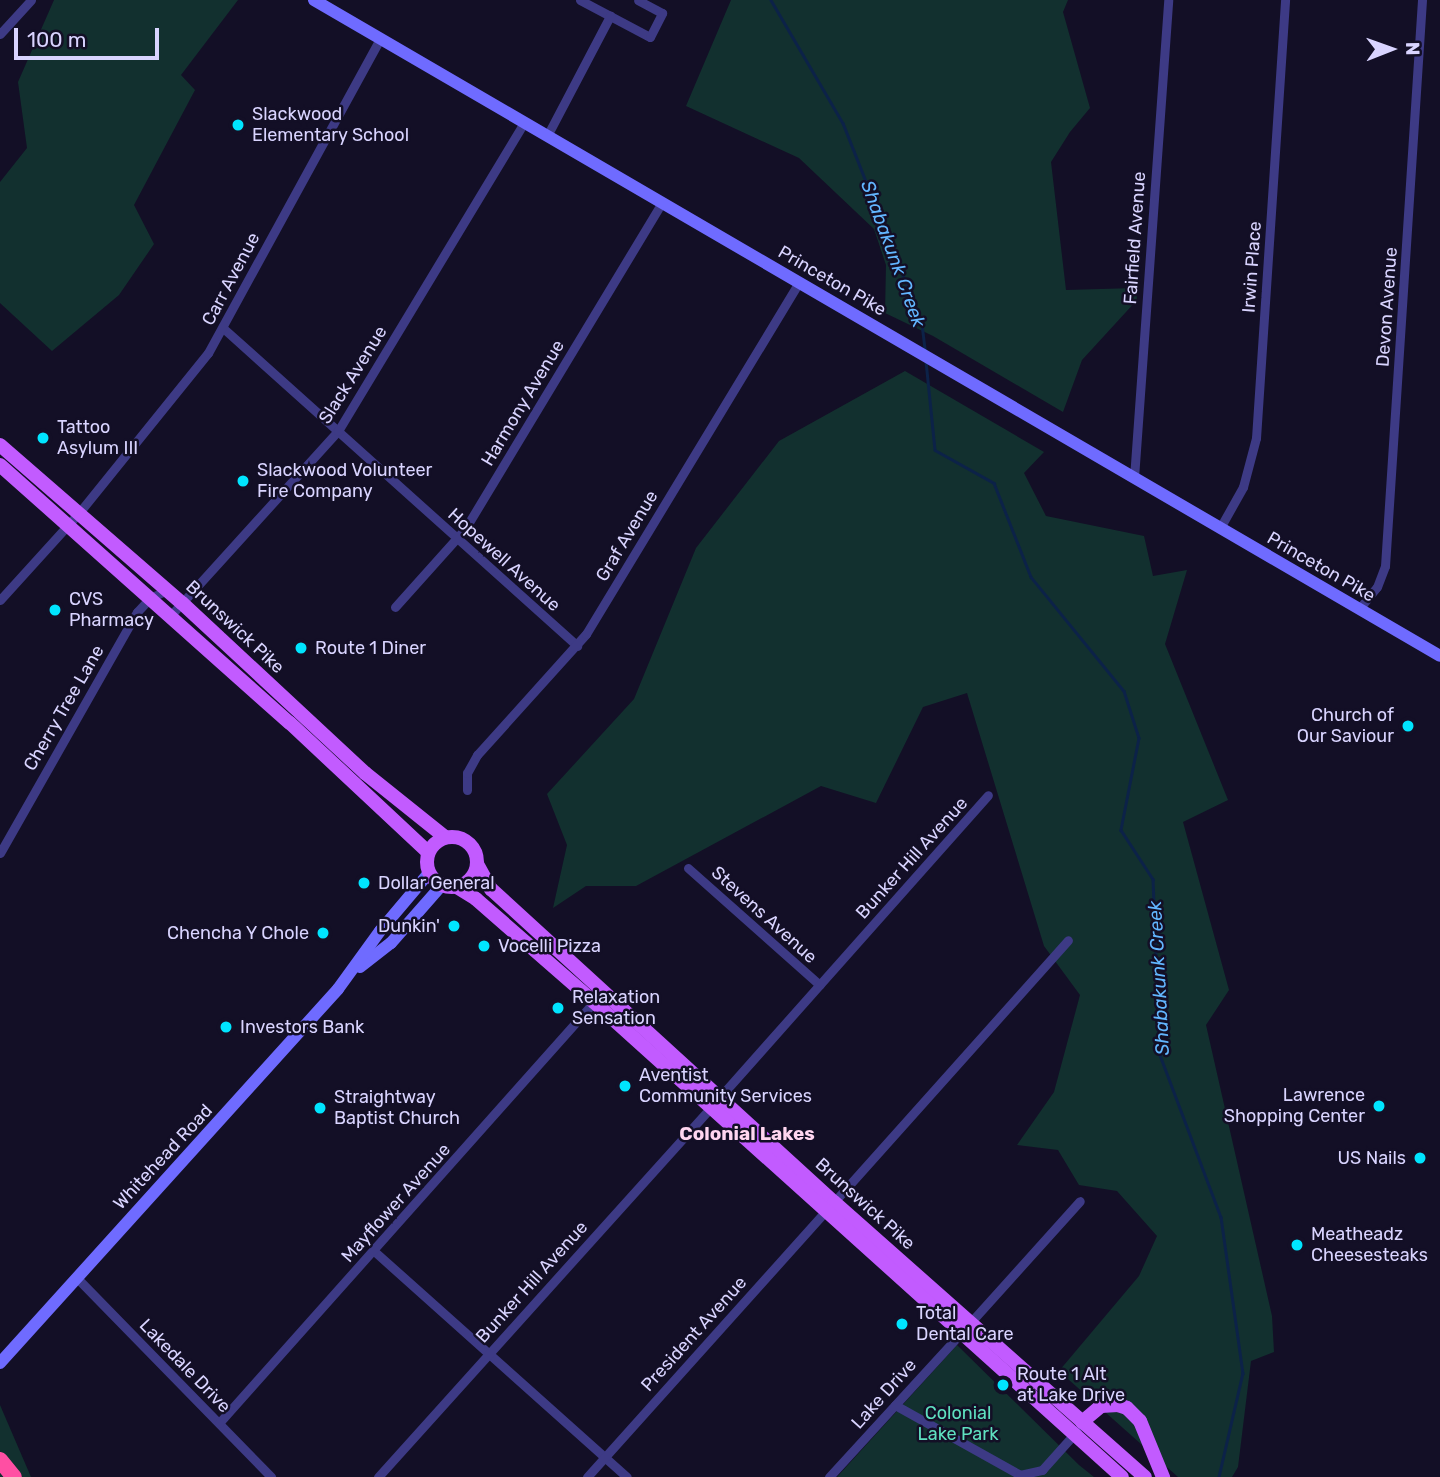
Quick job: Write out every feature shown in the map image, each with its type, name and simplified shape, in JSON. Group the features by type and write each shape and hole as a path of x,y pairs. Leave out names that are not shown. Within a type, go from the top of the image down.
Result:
{"highway":[{"path":"0,1460 14,1477"}],"main road":[{"name":"Princeton Pike","path":"314,0 1440,656"},
{"name":"Brunswick Pike","path":"0,445 182,603 428,852"},
{"name":"Brunswick Pike","path":"0,465 150,598 445,837"},
{"path":"457,836 468,842 475,853 477,864 469,882 457,887 442,885 429,873 428,852 445,837 457,836"},
{"name":"Brunswick Pike","path":"477,864 491,889 714,1103 1078,1428 1145,1477"},
{"name":"Whitehead Road","path":"0,1363 351,974 380,931 429,873"},
{"name":"Whitehead Road","path":"351,974 391,943 442,885"},
{"name":"Brunswick Pike","path":"457,887 476,899 714,1103"},
{"path":"1078,1428 1101,1406 1118,1405 1127,1408 1140,1421 1163,1477"},
{"name":"Brunswick Pike","path":"1078,1428 1122,1477"}],"street":[{"path":"0,34 31,0"},
{"path":"580,0 650,37 662,13 638,0"},
{"name":"Fairfield Avenue","path":"1134,478 1168,0"},
{"name":"Irwin Place","path":"1220,528 1243,487 1256,438 1285,0"},
{"name":"Devon Avenue","path":"1359,609 1377,587 1385,566 1422,0"},
{"path":"547,136 610,16"},
{"name":"Carr Avenue","path":"0,600 78,514 191,378 223,328 380,38"},
{"name":"Slack Avenue","path":"171,615 338,431 524,122"},
{"name":"Harmony Avenue","path":"395,607 458,538 662,203"},
{"name":"Graf Avenue","path":"467,790 467,773 477,755 577,646 799,282"},
{"name":"Hopewell Avenue","path":"223,328 577,646"},
{"name":"Cherry Tree Lane","path":"0,853 137,612 150,598 167,590"},
{"name":"Bunker Hill Avenue","path":"378,1477 988,795"},
{"name":"Stevens Avenue","path":"688,868 820,985"},
{"name":"President Avenue","path":"587,1477 1068,940"},
{"name":"Mayflower Avenue","path":"219,1423 594,1002"},
{"name":"Lake Drive","path":"830,1477 1080,1201"},
{"path":"374,1251 627,1477"},
{"name":"Lakedale Drive","path":"77,1278 271,1477"},
{"path":"895,1405 1020,1475 1042,1470 1078,1428"}],"green space":[{"path":"54,0 238,0 181,75 195,90 134,205 154,244 119,295 52,351 0,303 0,182 27,148 18,82"},
{"path":"731,0 1068,0 1063,12 1090,108 1070,132 1051,162 1066,290 1136,288 1137,300 1082,360 1063,412 933,336 885,313 886,265 874,229 799,158 686,106"},
{"path":"905,371 1044,452 1024,473 1046,516 1144,536 1153,576 1187,570 1165,644 1228,800 1183,822 1229,990 1206,1025 1272,1316 1274,1352 1251,1361 1238,1467 1232,1477 1178,1477 1059,1371 1139,1276 1157,1236 1117,1191 1079,1185 1058,1150 1017,1145 1054,1092 1080,995 1044,946 967,693 923,707 876,803 821,786 636,886 586,886 553,908 567,845 547,794 634,699 696,548 779,441"},
{"name":"Colonial Lake Park","path":"957,1345 1079,1465 1094,1477 837,1477"},
{"path":"0,1405 31,1477 0,1477"}],"waterway":[{"name":"Shabakunk Creek","path":"771,0 843,123 922,324 925,350"},
{"name":"Shabakunk Creek","path":"926,361 935,450 994,483 1031,577 1124,691 1139,738 1121,830 1153,879 1160,1055 1221,1217 1243,1373 1219,1477"}],"place":[{"name":"Slackwood Elementary School","path":"238,125"},
{"name":"Tattoo Asylum III","path":"43,438"},
{"name":"Slackwood Volunteer Fire Company","path":"243,481"},
{"name":"CVS Pharmacy","path":"55,610"},
{"name":"Route 1 Diner","path":"301,648"},
{"name":"Church of Our Saviour","path":"1408,726"},
{"name":"Dollar General","path":"364,883"},
{"name":"Dunkin'","path":"454,926"},
{"name":"Chencha Y Chole","path":"323,933"},
{"name":"Vocelli Pizza","path":"484,946"},
{"name":"Relaxation Sensation","path":"558,1008"},
{"name":"Investors Bank","path":"226,1027"},
{"name":"Aventist Community Services","path":"625,1086"},
{"name":"Lawrence Shopping Center","path":"1379,1106"},
{"name":"Straightway Baptist Church","path":"320,1108"},
{"name":"US Nails","path":"1420,1158"},
{"name":"Meatheadz Cheesesteaks","path":"1297,1245"},
{"name":"Total Dental Care","path":"902,1324"},
{"name":"Route 1 Alt at Lake Drive","path":"1003,1385"}],"district":[{"name":"Colonial Lakes","path":"747,1134"}]}
